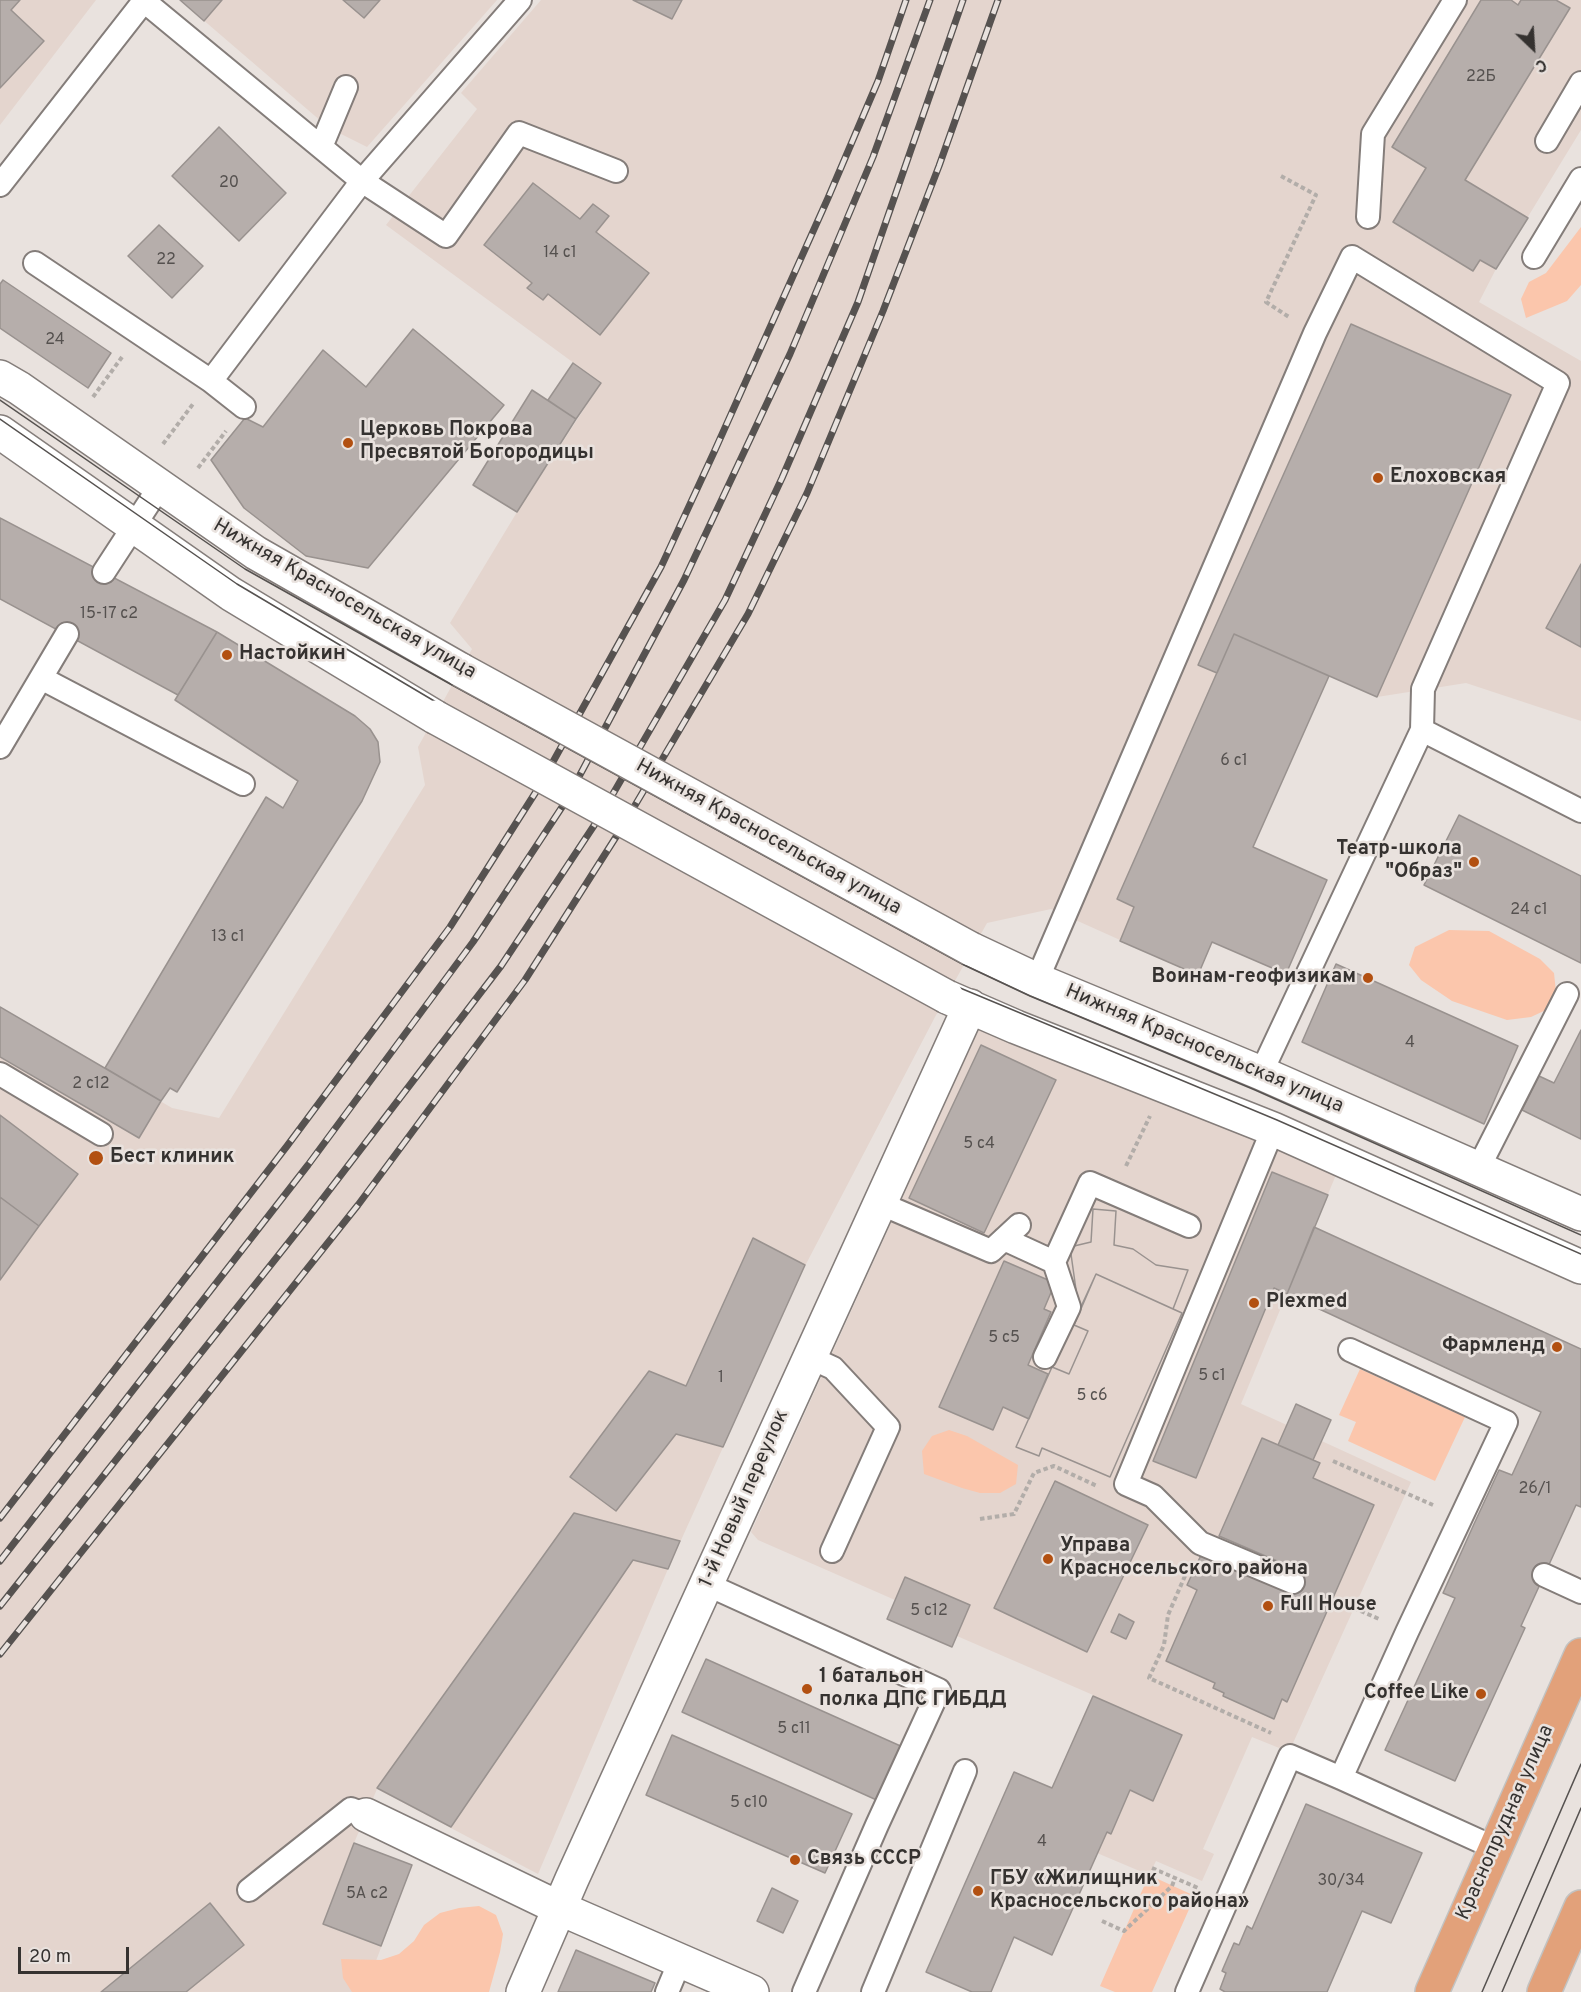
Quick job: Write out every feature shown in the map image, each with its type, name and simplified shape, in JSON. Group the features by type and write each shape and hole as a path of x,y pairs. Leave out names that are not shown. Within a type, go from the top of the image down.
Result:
{"main road":[{"name":"Краснопрудная улица","path":"1432,1992 1581,1655"},
{"path":"1546,1991 1581,1907"}],"street":[{"name":"Нижняя Красносельская улица","path":"0,377 256,553 461,670 972,950 1037,980 1261,1073 1581,1214"},
{"path":"0,432 231,594 435,717 958,1001 1273,1129 1581,1267"},
{"name":"1-й Новый переулок","path":"523,1992 879,1203 958,1001"},
{"path":"366,1815 559,1908 752,1992"}],"lane":[{"path":"211,381 362,180 520,0"},
{"path":"1368,217 1373,134 1455,0"},
{"path":"0,185 143,1 362,180 446,237 519,133 616,171"},
{"path":"1547,141 1581,83"},
{"path":"321,147 346,87"},
{"path":"1534,257 1581,180"},
{"path":"1037,980 1315,333 1352,257 1558,383 1424,689 1422,730 1261,1073"},
{"path":"35,263 211,381 244,407"},
{"path":"104,572 160,486"},
{"path":"0,747 67,634"},
{"path":"41,678 243,784"},
{"path":"1422,730 1581,811"},
{"path":"1479,1169 1567,994"},
{"path":"0,1074 101,1134"},
{"path":"1273,1129 1126,1484 1153,1496 1200,1543 1293,1582"},
{"path":"1054,1263 1090,1184 1189,1226"},
{"path":"879,1203 991,1251 1011,1232 1054,1263 1070,1307 1045,1357"},
{"path":"1341,1778 1407,1632 1461,1531 1506,1422 1350,1350"},
{"path":"809,1358 833,1368 888,1427 832,1551"},
{"path":"1544,1575 1581,1592"},
{"path":"706,1584 939,1690 804,1992"},
{"path":"1187,1992 1290,1756 1495,1848"},
{"path":"873,1992 965,1771"},
{"path":"249,1890 351,1809 366,1815"},
{"path":"667,1992 680,1961"}],"path":[{"path":"1281,176 1316,195 1266,302 1315,333"},
{"path":"87,405 139,334"},
{"path":"160,447 211,381"},
{"path":"192,476 244,407"},
{"path":"1112,1194 1155,1108"},
{"path":"1333,1461 1461,1531"},
{"path":"980,1519 1014,1514 1034,1473 1054,1466 1105,1490 1126,1484"},
{"path":"1200,1543 1168,1615 1164,1645 1149,1678 1269,1731 1290,1756"},
{"path":"1333,1599 1407,1632"},
{"path":"1152,1868 1227,1900"},
{"path":"1102,1921 1124,1931 1172,1886 1175,1878"}],"shaded area":[{"path":"0,0 96,0 0,125"},
{"path":"180,0 497,0 367,147 329,128"},
{"path":"541,0 1581,0 1581,130 1496,269 1479,302 1581,361 1581,721 1466,683 1377,697 1329,676 1253,847 1327,880 1286,974 1213,942 1198,975 1051,909 987,923 935,1017 805,1266 668,1569 538,1874 377,1789 354,1843 412,1865 376,1961 455,1992 0,1992 0,1007 172,1108 219,1118 425,785 418,747 472,649 450,623 517,512 601,383 386,225 477,109 461,93"},
{"path":"1581,227 1581,285 1567,301 1526,318 1521,299 1529,282 1546,273"},
{"path":"1449,930 1489,931 1540,959 1554,973 1556,992 1548,1009 1531,1017 1507,1020 1452,1001 1421,980 1409,965 1415,947"},
{"path":"983,1020 1338,1170 1241,1404 1411,1482 1289,1752 1252,1737 1203,1849 1214,1854 1202,1881 1156,1861 1149,1875 1097,1853 1107,1832 1111,1833 1148,1748 1082,1719 1093,1695 957,1636 952,1647 887,1619 895,1600 758,1540 751,1532"},
{"path":"1360,1369 1465,1417 1435,1481 1348,1441 1356,1422 1339,1415"},
{"path":"949,1430 967,1436 1018,1465 1016,1484 1000,1493 980,1493 924,1474 922,1451 932,1436"},
{"path":"1149,1875 1195,1896 1152,1992 1115,1992 1100,1986"},
{"path":"479,1906 496,1915 503,1934 489,1992 352,1992 343,1978 341,1959 381,1960 399,1954 414,1941 424,1925 440,1913"}],"building":[{"path":"0,0 20,0 11,10 44,41 0,88"},
{"path":"180,0 222,0 204,21"},
{"path":"343,0 380,0 364,18"},
{"path":"633,0 682,0 672,19"},
{"path":"1481,0 1511,0 1518,5 1521,0 1556,0 1570,8 1465,180 1528,218 1496,269 1480,260 1473,271 1393,222 1426,168 1392,147"},
{"path":"219,127 286,193 239,241 172,176"},
{"path":"533,183 580,219 593,204 609,216 596,232 649,273 600,335 548,294 543,300 527,288 532,283 484,245"},
{"path":"159,225 203,266 172,298 128,256"},
{"path":"3,280 111,353 88,388 0,328 0,284"},
{"name":"Елоховская","path":"1351,324 1511,395 1377,697 1234,634 1217,673 1198,665"},
{"name":"Церковь Покрова Пресвятой Богородицы","path":"413,329 504,405 368,568 306,556 244,508 211,460 245,418 263,427 323,350 366,387"},
{"path":"573,363 601,383 576,419 548,400"},
{"path":"532,390 576,419 517,512 473,485"},
{"path":"0,518 217,632 178,695 0,599"},
{"path":"1581,564 1581,647 1546,628"},
{"path":"217,632 355,716 370,729 378,742 380,762 362,801 177,1092 170,1088 161,1101 105,1068 266,797 283,808 298,781 175,700"},
{"path":"1234,634 1329,676 1253,847 1327,880 1286,974 1212,942 1198,975 1120,941 1134,907 1117,899"},
{"path":"1459,815 1581,876 1581,963 1424,885"},
{"path":"1336,964 1518,1046 1484,1124 1302,1042"},
{"path":"0,1007 161,1101 139,1138 0,1057"},
{"path":"1581,1030 1581,1139 1522,1110 1539,1076 1554,1083"},
{"path":"981,1045 1056,1080 984,1233 909,1198"},
{"path":"0,1115 78,1174 39,1226 0,1197"},
{"path":"1272,1172 1328,1195 1287,1294 1274,1288 1196,1478 1153,1461"},
{"path":"0,1197 39,1226 0,1280"},
{"path":"1093,1209 1116,1211 1114,1245 1133,1249 1156,1265 1188,1270 1173,1309 1096,1274 1079,1311 1070,1247 1091,1242"},
{"path":"1093,1209 1116,1211 1114,1245 1133,1249 1156,1265 1188,1270 1173,1309 1182,1313 1110,1477 1042,1448 1039,1456 1016,1447 1052,1367 1069,1374 1088,1331 1074,1325 1079,1311 1070,1247 1091,1242"},
{"path":"1314,1227 1581,1349 1581,1507 1576,1505 1521,1626 1525,1628 1455,1781 1385,1750 1455,1598 1443,1593 1474,1524 1499,1470 1512,1475 1541,1412 1287,1294"},
{"path":"753,1238 805,1265 723,1447 676,1434 616,1511 570,1477 649,1371 686,1386"},
{"path":"1004,1261 1055,1283 1044,1309 1051,1312 1028,1365 1048,1374 1029,1419 1003,1407 993,1430 939,1407"},
{"path":"1096,1274 1182,1313 1110,1477 1042,1448 1039,1456 1016,1447 1052,1367 1069,1374 1088,1331 1074,1325"},
{"path":"1296,1404 1331,1420 1313,1460 1278,1445"},
{"path":"1262,1438 1320,1463 1313,1478 1374,1505 1287,1702 1282,1699 1274,1719 1223,1696 1224,1693 1213,1688 1215,1683 1166,1661 1197,1590 1187,1585 1202,1553 1293,1582 1298,1570 1219,1536"},
{"path":"1055,1481 1148,1525 1087,1652 994,1608"},
{"path":"574,1513 680,1541 668,1569 633,1560 451,1827 377,1788"},
{"path":"905,1577 970,1605 952,1647 887,1619"},
{"path":"1119,1614 1134,1622 1126,1639 1111,1632"},
{"path":"706,1659 905,1748 881,1802 682,1712"},
{"path":"1093,1696 1182,1735 1153,1801 1130,1790 1111,1834 1107,1832 1052,1955 1014,1937 991,1992 972,1992 926,1972 1014,1772 1052,1788"},
{"path":"672,1735 852,1814 825,1873 646,1795"},
{"path":"1306,1804 1422,1853 1391,1923 1362,1911 1327,1992 1225,1992 1220,1989 1226,1973 1222,1971 1234,1943 1239,1945 1247,1926 1252,1929"},
{"path":"354,1843 412,1865 381,1946 323,1924"},
{"path":"772,1888 798,1901 783,1933 757,1921"},
{"path":"210,1903 244,1945 186,1992 101,1992"},
{"path":"576,1950 655,1983 651,1992 558,1992"}],"tram line":[{"path":"0,400 245,569 964,965 1030,996 1255,1090 1581,1235"},
{"path":"0,419 237,584 441,705 953,985 1277,1120 1581,1254"},
{"path":"1482,1992 1581,1764"},
{"path":"1502,1992 1581,1808"}],"railway":[{"path":"0,1518 287,1146 450,927 539,787 661,567 828,198 878,81 906,0"},
{"path":"0,1561 308,1165 473,942 566,801 684,580 790,354 873,157 930,0"},
{"path":"0,1606 308,1218 501,966 599,818 725,600 782,478 858,302 963,0"},
{"path":"0,1654 358,1205 525,980 621,829 748,614 807,493 883,311 939,166 998,0"}],"place":[{"name":"Церковь Покрова Пресвятой Богородицы","path":"348,443"},
{"name":"Елоховская","path":"1378,478"},
{"name":"Настойкин","path":"227,655"},
{"name":"Театр-школа \"Образ\"","path":"1474,862"},
{"name":"Воинам-геофизикам","path":"1368,978"},
{"name":"Бест клиник","path":"96,1158"},
{"name":"Plexmed","path":"1254,1303"},
{"name":"Фармленд","path":"1557,1347"},
{"name":"Управа Красносельского района","path":"1048,1559"},
{"name":"Full House","path":"1268,1606"},
{"name":"1 батальон полка ДПС ГИБДД","path":"807,1689"},
{"name":"Coffee Like","path":"1481,1694"},
{"name":"Связь СССР","path":"795,1860"},
{"name":"ГБУ «Жилищник Красносельского района»","path":"978,1891"}]}
